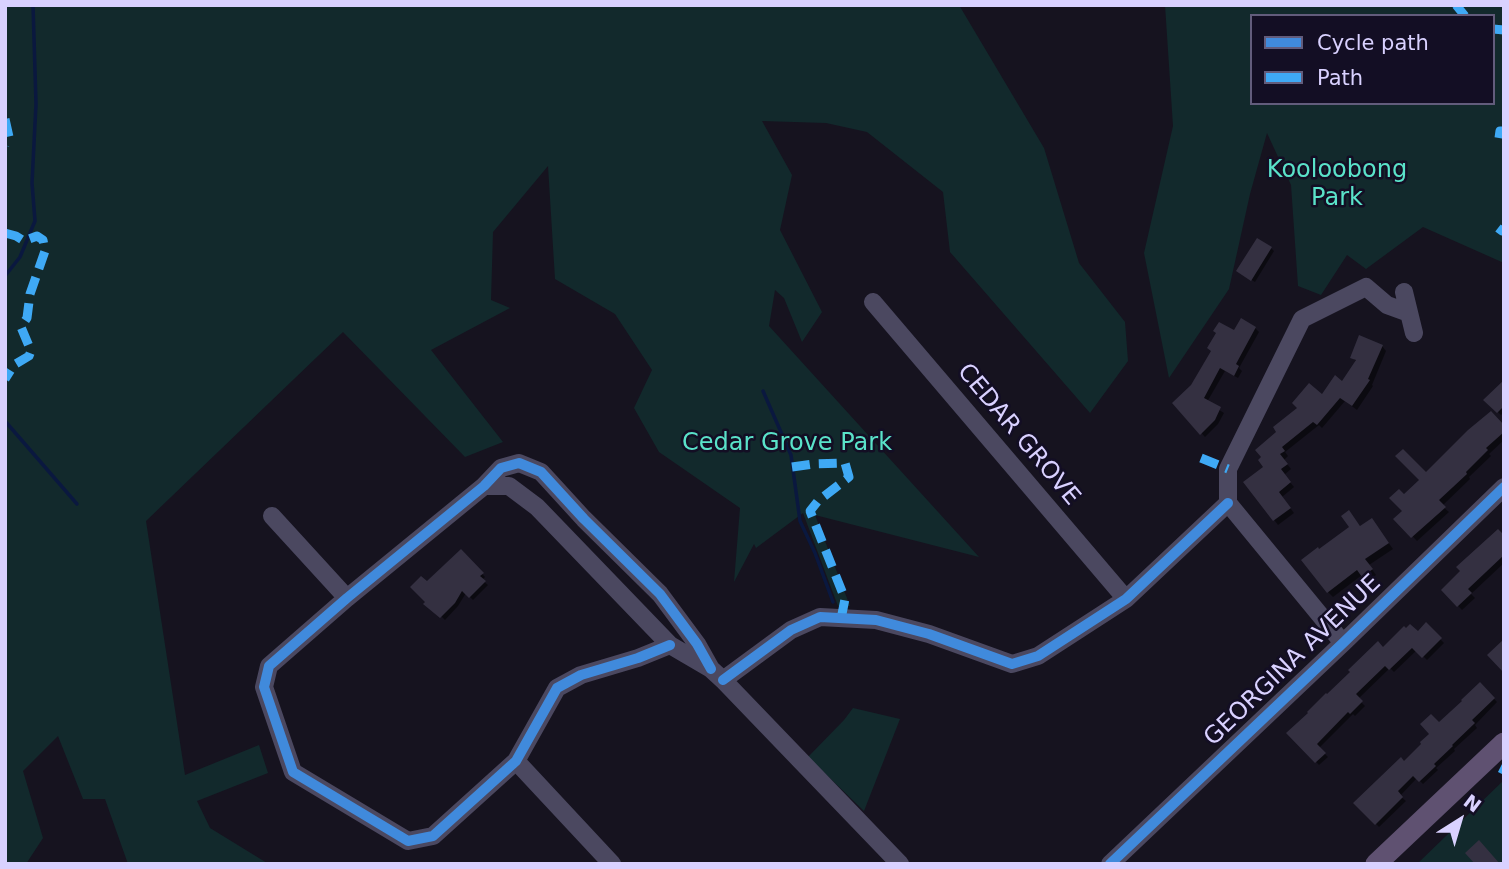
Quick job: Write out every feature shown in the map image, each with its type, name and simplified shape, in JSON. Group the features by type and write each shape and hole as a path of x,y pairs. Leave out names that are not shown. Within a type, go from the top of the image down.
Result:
{"main road":[{"path":"1376,864 1504,743"}],"street":[{"path":"1343,643 1228,503 1228,469 1302,319 1366,287 1387,305 1409,313"},
{"path":"1404,292 1414,333"},
{"name":"CEDAR GROVE","path":"873,302 1126,599"},
{"path":"670,645 581,675 557,688 516,761 433,836 408,841 293,772 264,687 269,666 484,486 501,468 519,463 541,472 660,594 717,674 900,864"},
{"path":"484,486 509,486 537,508 670,645 717,674"},
{"name":"GEORGINA AVENUE","path":"1110,864 1504,486"},
{"path":"717,674 790,629 820,617 876,620 1012,664 1038,656 1126,599 1228,503"},
{"path":"272,516 347,598"},
{"path":"516,761 612,864"}],"green space":[{"name":"Cedar Grove Park","path":"5,5 959,5 1044,148 1079,263 1125,322 1128,361 1090,413 950,252 943,192 867,132 826,123 762,121 792,175 780,230 822,312 802,342 784,298 775,290 769,326 979,557 815,515 850,606 838,606 803,513 756,548 754,544 734,582 740,508 659,452 634,408 652,370 615,314 555,279 548,166 493,232 491,300 510,308 431,350 503,442 465,457 343,332 146,521 185,775 259,745 268,773 197,801 210,828 267,863 128,864 105,799 83,799 58,736 23,771 43,838 26,864 5,864"},
{"name":"Kooloobong Park","path":"1165,5 1504,5 1504,263 1423,227 1366,269 1347,255 1321,295 1298,286 1291,185 1267,133 1229,289 1169,378 1144,253 1173,126"},
{"path":"853,708 900,719 864,811 808,757"},
{"path":"1504,780 1504,864 1417,864"}],"building":[{"path":"1257,238 1272,247 1251,281 1236,271"},
{"path":"1241,318 1256,327 1236,364 1239,366 1234,376 1220,368 1204,398 1221,407 1215,420 1200,435 1172,403 1191,385 1211,351 1207,348 1219,322 1234,330"},
{"path":"1359,335 1383,345 1368,379 1370,380 1352,406 1340,398 1317,425 1313,422 1282,447 1285,451 1280,454 1288,464 1281,469 1291,482 1279,492 1291,508 1273,521 1243,482 1263,467 1258,460 1261,457 1255,450 1276,432 1273,427 1297,408 1292,403 1309,383 1322,394 1335,375 1342,381 1356,360 1350,358"},
{"path":"1504,380 1504,406 1497,413 1483,400"},
{"path":"1491,411 1504,425 1504,432 1486,448 1488,450 1467,474 1439,500 1446,507 1411,538 1393,519 1402,511 1389,498 1399,489 1404,494 1419,480 1395,456 1403,449 1426,472"},
{"path":"1349,510 1360,526 1372,518 1389,543 1365,559 1373,569 1362,577 1357,570 1327,593 1301,560 1349,527 1341,516"},
{"path":"1498,529 1504,535 1504,555 1468,589 1472,593 1457,607 1441,590 1460,571 1456,567"},
{"path":"461,549 484,573 480,576 486,581 469,598 462,591 455,603 440,618 423,604 425,602 410,587 421,576 427,581"},
{"path":"1426,622 1442,638 1422,658 1412,648 1389,670 1385,666 1356,694 1363,701 1350,714 1348,712 1317,744 1326,753 1315,763 1286,733 1350,672 1348,670 1378,641 1383,647 1404,626 1406,628 1410,624 1418,631"},
{"path":"1504,639 1504,673 1487,655"},
{"path":"1480,682 1495,698 1472,720 1475,723 1434,764 1436,766 1419,782 1413,776 1398,791 1403,797 1375,825 1353,803 1401,757 1404,761 1421,744 1429,734 1420,724 1431,714 1439,722"},
{"path":"1479,840 1500,864 1475,864 1465,853"}],"waterway":[{"path":"5,276 20,257 35,221 32,183 36,104 33,5"},
{"path":"763,391 791,455 800,521 833,602"},
{"path":"5,421 77,504"}],"marked path":[{"path":"1456,5 1463,14"},
{"path":"1495,29 1504,30"},
{"path":"5,119 9,137 5,145"},
{"path":"1499,138 1500,131 1504,131"},
{"path":"1498,228 1504,230"},
{"path":"5,233 24,241 37,236 43,240 45,251 30,294 27,318 21,327 31,351 29,356 14,365 5,379"},
{"path":"1201,458 1228,469"},
{"path":"792,467 845,463 849,477 818,501 810,511 845,599 841,619"},
{"path":"1500,768 1504,770"}],"cycle path":[{"path":"670,645 581,675 557,688 516,761 433,836 408,841 293,772 264,687 269,666 484,486 501,468 519,463 541,472 660,594 697,644 711,669"},
{"path":"1110,864 1504,487"},
{"path":"723,680 791,630 820,617 876,620 929,634 1012,664 1038,656 1126,599 1228,503"}]}
